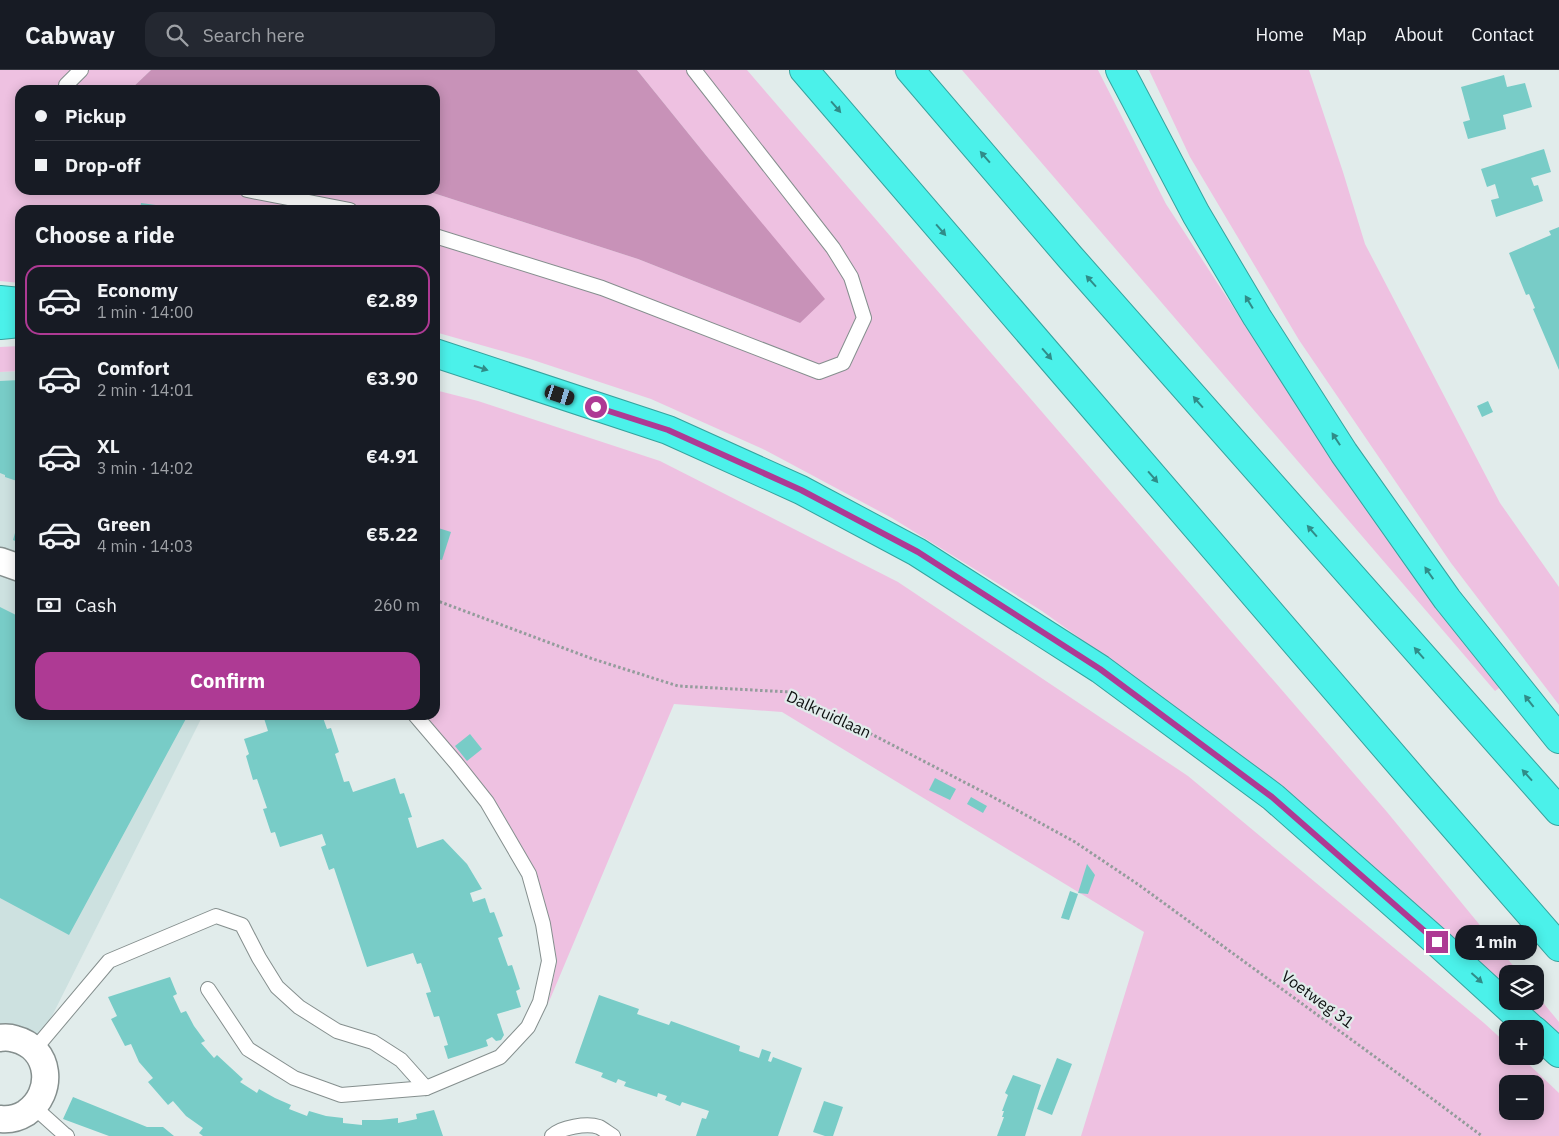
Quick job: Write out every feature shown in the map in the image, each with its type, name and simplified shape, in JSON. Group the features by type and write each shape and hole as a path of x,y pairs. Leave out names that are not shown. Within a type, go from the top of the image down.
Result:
{"highway":[{"path":"804,70 1411,778 1559,947"},
{"path":"910,70 1070,257 1559,812"},
{"path":"1120,70 1196,214 1258,317 1344,453 1447,599 1559,739"},
{"path":"0,300 15,302"},
{"path":"0,325 15,324"},
{"path":"440,355 668,430 801,490 918,552 1100,669 1272,797 1523,1020"},
{"path":"1544,1039 1559,1053"}],"street":[{"path":"0,561 15,566"},
{"path":"0,1038 6,1036 24,1041 39,1054 46,1072 44,1091 34,1107 20,1117 0,1118"}],"lane":[{"path":"66,85 81,70"},
{"path":"440,238 602,288 819,372 842,363 864,318 852,277 833,248 694,70"},
{"path":"273,195 324,205"},
{"path":"208,988 248,1048 294,1078 341,1095 426,1088 500,1057 528,1027 540,1002 549,961 543,924 529,874 487,802 419,720"},
{"path":"34,1050 109,961 216,916 242,925 259,958 277,986 299,1007 337,1031 373,1042 401,1060 426,1088"},
{"path":"34,1107 67,1136"},
{"path":"552,1136 556,1132 576,1126 598,1127 613,1136"}],"path":[{"name":"Dalkruidlaan","path":"440,602 593,660 678,686 790,692 991,796 1075,842 1139,884"},
{"name":"Voetweg 31","path":"1139,884 1482,1136"}],"shaded area":[{"path":"0,70 151,70 135,85 15,85 15,195 440,195 638,259 800,323 709,159 637,70 747,70 1387,812 1513,965 1499,965 1499,982 1409,900 1192,719 1042,611 892,518 765,450 651,399 530,359 440,333 440,205 15,205 15,282 0,281"},
{"path":"151,70 637,70 825,299 800,323 638,259 440,195 440,85 135,85"},
{"path":"962,70 1098,70 1166,204 1291,396 1409,567 1502,686 1495,691"},
{"path":"1149,70 1309,70 1365,244 1500,503 1559,587 1559,705 1451,563 1299,340 1190,157"},
{"path":"15,346 15,371 0,372 0,347"},
{"path":"15,371 15,720 200,720 43,1034 24,1041 0,1038 0,372"},
{"path":"440,391 478,401 660,461 898,582 1188,776 1484,1023 1499,1037 1499,1065 1529,1065 1540,1075 1499,1075 1499,1120 1544,1120 1544,1079 1559,1093 1559,1136 1081,1136 1144,932 782,712 674,704 548,1004 557,961 550,922 536,871 493,797 429,720 440,720"},
{"path":"1544,1004 1559,1022 1559,1035 1544,1020 1531,1010 1544,1010"}],"building":[{"path":"1504,75 1507,87 1525,83 1532,107 1503,115 1506,129 1468,139 1463,122 1470,120 1461,87"},
{"path":"1544,149 1551,172 1531,178 1534,186 1538,185 1543,201 1496,217 1491,200 1499,198 1495,184 1487,187 1481,169"},
{"path":"1559,227 1559,370 1533,309 1535,308 1529,294 1526,295 1509,253 1551,235 1549,231"},
{"path":"15,380 15,480 0,473 0,381"},
{"path":"1488,401 1493,412 1482,417 1477,406"},
{"path":"440,529 451,532 442,560 440,559"},
{"path":"0,607 15,614 15,720 185,720 69,935 0,898"},
{"path":"265,720 324,720 327,729 331,728 339,752 335,754 344,782 349,781 353,792 395,778 400,794 404,793 412,817 408,818 417,848 443,839 467,864 482,889 470,893 473,902 485,898 490,913 494,912 503,936 498,938 508,966 512,965 520,989 516,991 521,1007 497,1014 504,1035 501,1040 496,1041 492,1037 486,1040 488,1046 448,1059 444,1046 448,1045 439,1016 434,1017 426,993 431,992 421,963 417,964 413,953 367,967 334,868 329,870 321,847 326,845 322,834 280,847 275,832 271,833 263,809 267,808 257,779 253,780 246,756 249,754 244,739 268,731"},
{"path":"470,734 482,749 467,761 455,746"},
{"path":"935,778 956,789 950,800 929,790"},
{"path":"971,797 987,806 983,813 967,804"},
{"path":"1087,864 1095,875 1088,894 1078,893"},
{"path":"1070,891 1078,894 1069,920 1061,918"},
{"path":"170,977 177,994 173,996 181,1013 186,1011 205,1041 201,1043 214,1058 217,1055 243,1079 240,1082 257,1093 259,1089 291,1105 289,1109 307,1116 309,1111 343,1118 343,1123 362,1125 362,1120 398,1118 398,1123 417,1119 416,1114 434,1110 443,1136 203,1136 199,1133 203,1128 186,1116 173,1101 168,1105 148,1082 153,1078 139,1062 131,1044 125,1046 111,1019 117,1016 108,997"},
{"path":"599,995 639,1009 637,1014 669,1025 671,1021 740,1046 739,1051 759,1058 762,1049 771,1052 768,1061 771,1062 773,1057 802,1068 778,1136 696,1136 702,1118 706,1119 709,1111 682,1102 680,1106 665,1100 667,1096 658,1093 657,1097 624,1086 626,1082 618,1079 616,1083 601,1077 603,1073 575,1063"},
{"path":"1057,1058 1072,1064 1052,1115 1037,1109"},
{"path":"1013,1075 1041,1085 1025,1136 997,1136 1004,1117 1002,1117 1004,1111 1002,1111 1008,1095 1005,1093"},
{"path":"73,1097 147,1127 163,1127 174,1136 109,1136 63,1119"},
{"path":"824,1101 843,1107 833,1136 825,1136 813,1132"}],"route":[{"path":"596,407 668,430 801,490 918,552 1100,669 1272,797 1437,942"}]}
